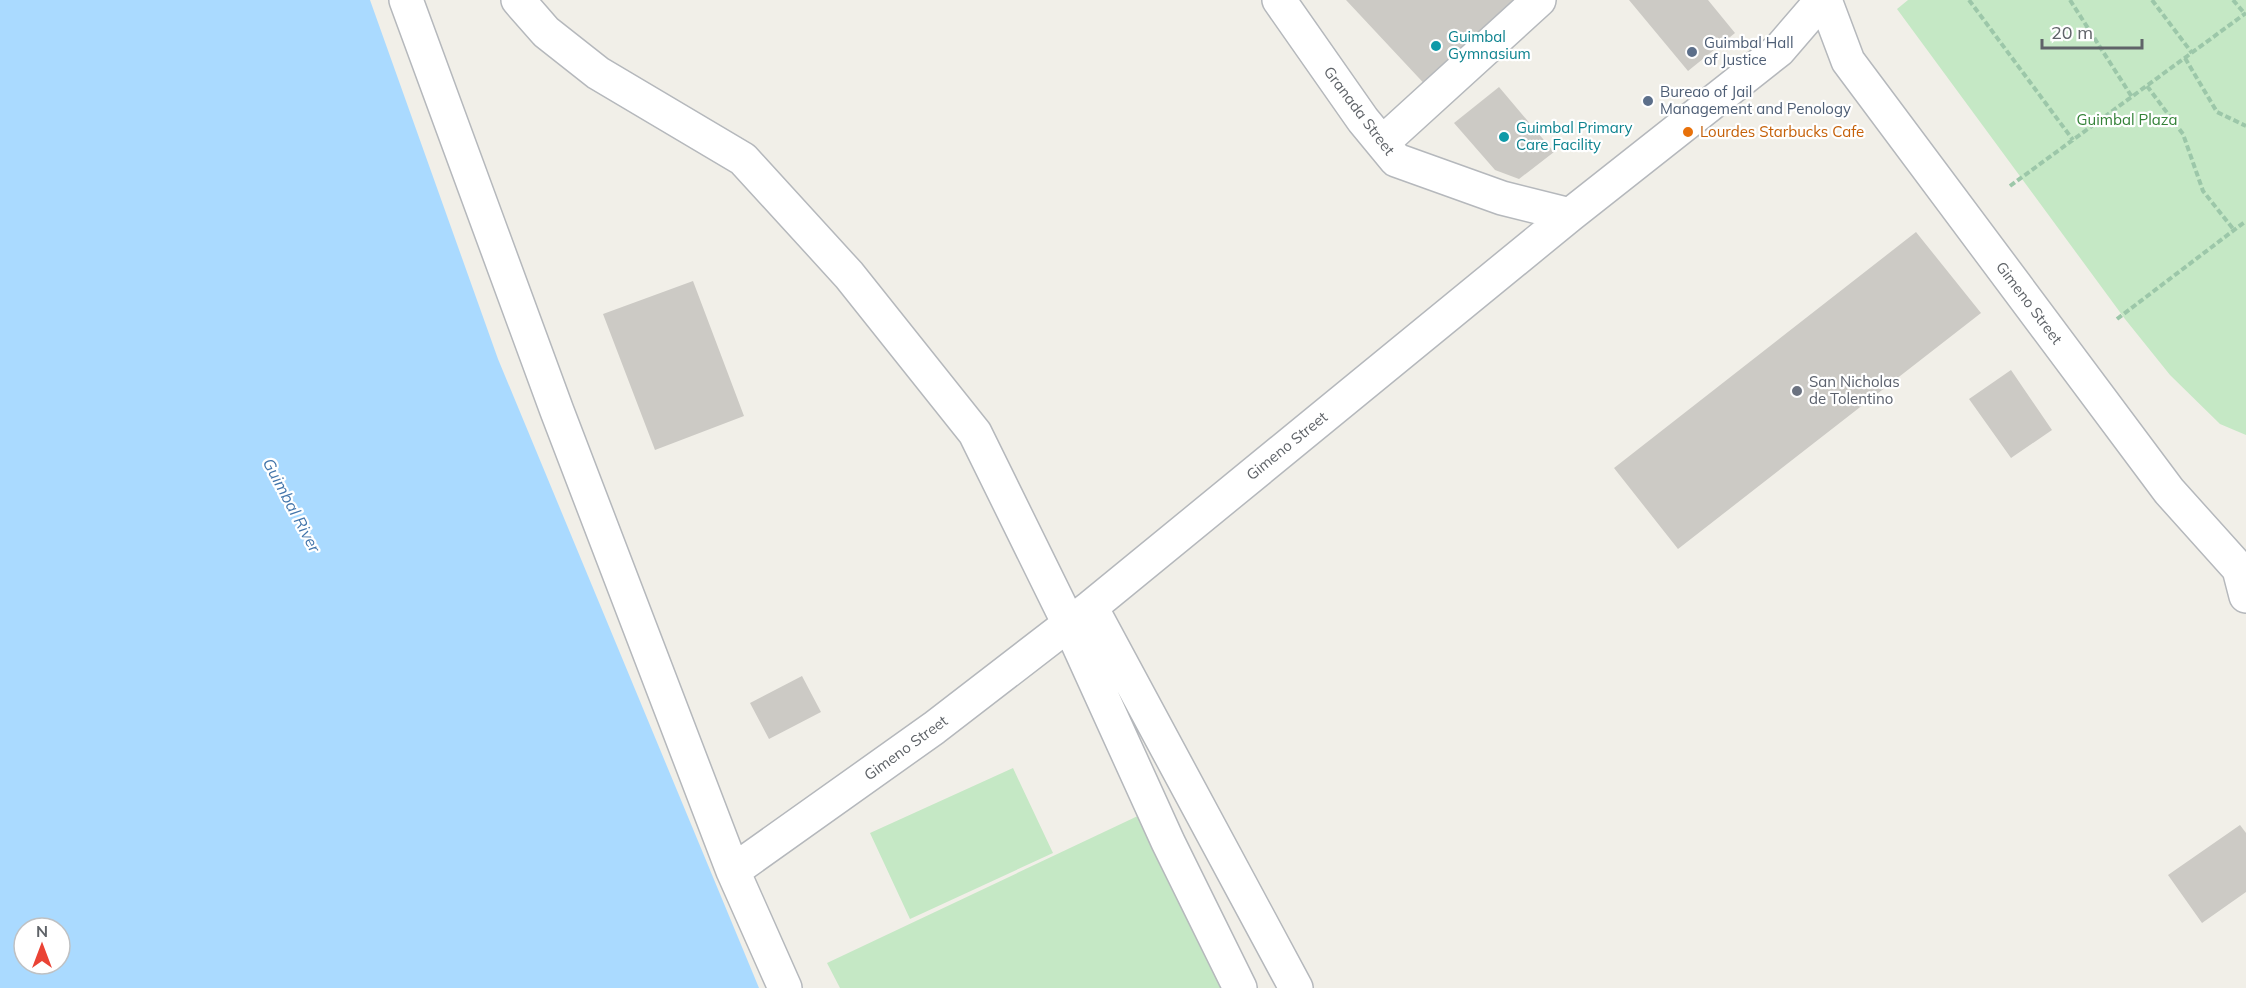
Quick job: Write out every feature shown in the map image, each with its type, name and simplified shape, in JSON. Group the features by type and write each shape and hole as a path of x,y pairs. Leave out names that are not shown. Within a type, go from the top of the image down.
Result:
{"street":[{"path":"406,0 553,400 733,871 785,988"},
{"path":"518,0 546,32 598,73 743,159 849,275 975,433 1296,988"},
{"name":"Granada Street","path":"1279,0 1363,120 1396,160 1502,198 1570,215"},
{"path":"1382,143 1539,0"},
{"name":"Gimeno Street","path":"733,871 934,728 1080,616 1570,215 1779,50 1824,0 1848,61 2169,491 2239,569 2246,596"},
{"path":"1080,616 1168,842 1240,988"}],"path":[{"path":"1969,0 2073,140"},
{"path":"2070,0 2133,97"},
{"path":"2152,0 2192,53"},
{"path":"2010,186 2245,14 2233,0"},
{"path":"2185,58 2217,112 2246,126"},
{"path":"2147,86 2183,134 2203,191 2234,230"},
{"path":"2117,319 2246,221"}],"green space":[{"name":"Guimbal Plaza","path":"1908,0 2246,0 2246,435 2220,424 2170,375 2125,319 1897,9"},
{"path":"1013,768 1053,853 910,919 870,833"},
{"path":"1142,814 1225,988 840,988 827,963"}],"water":[{"name":"Guimbal River","path":"0,0 370,0 498,359 759,988 0,988"}],"building":[{"name":"Guimbal Gymnasium","path":"1346,0 1533,0 1432,92"},
{"name":"Guimbal Hall of Justice","path":"1629,0 1708,0 1735,33 1688,71"},
{"name":"Guimbal Primary Care Facility","path":"1499,87 1554,152 1519,179 1495,170 1454,123"},
{"name":"San Nicholas de Tolentino","path":"1916,232 1981,313 1678,549 1614,468"},
{"path":"693,281 744,416 655,450 603,314"},
{"path":"2011,370 2052,430 2011,458 1969,399"},
{"path":"802,676 821,712 769,739 750,703"},
{"path":"2240,825 2246,833 2246,892 2202,923 2168,875"}],"place":[{"name":"Guimbal Gymnasium","path":"1436,46"},
{"name":"Guimbal Hall of Justice","path":"1692,52"},
{"name":"Bureao of Jail Management and Penology","path":"1648,101"},
{"name":"Lourdes Starbucks Cafe","path":"1688,132"},
{"name":"Guimbal Primary Care Facility","path":"1504,137"},
{"name":"San Nicholas de Tolentino","path":"1797,391"}]}
